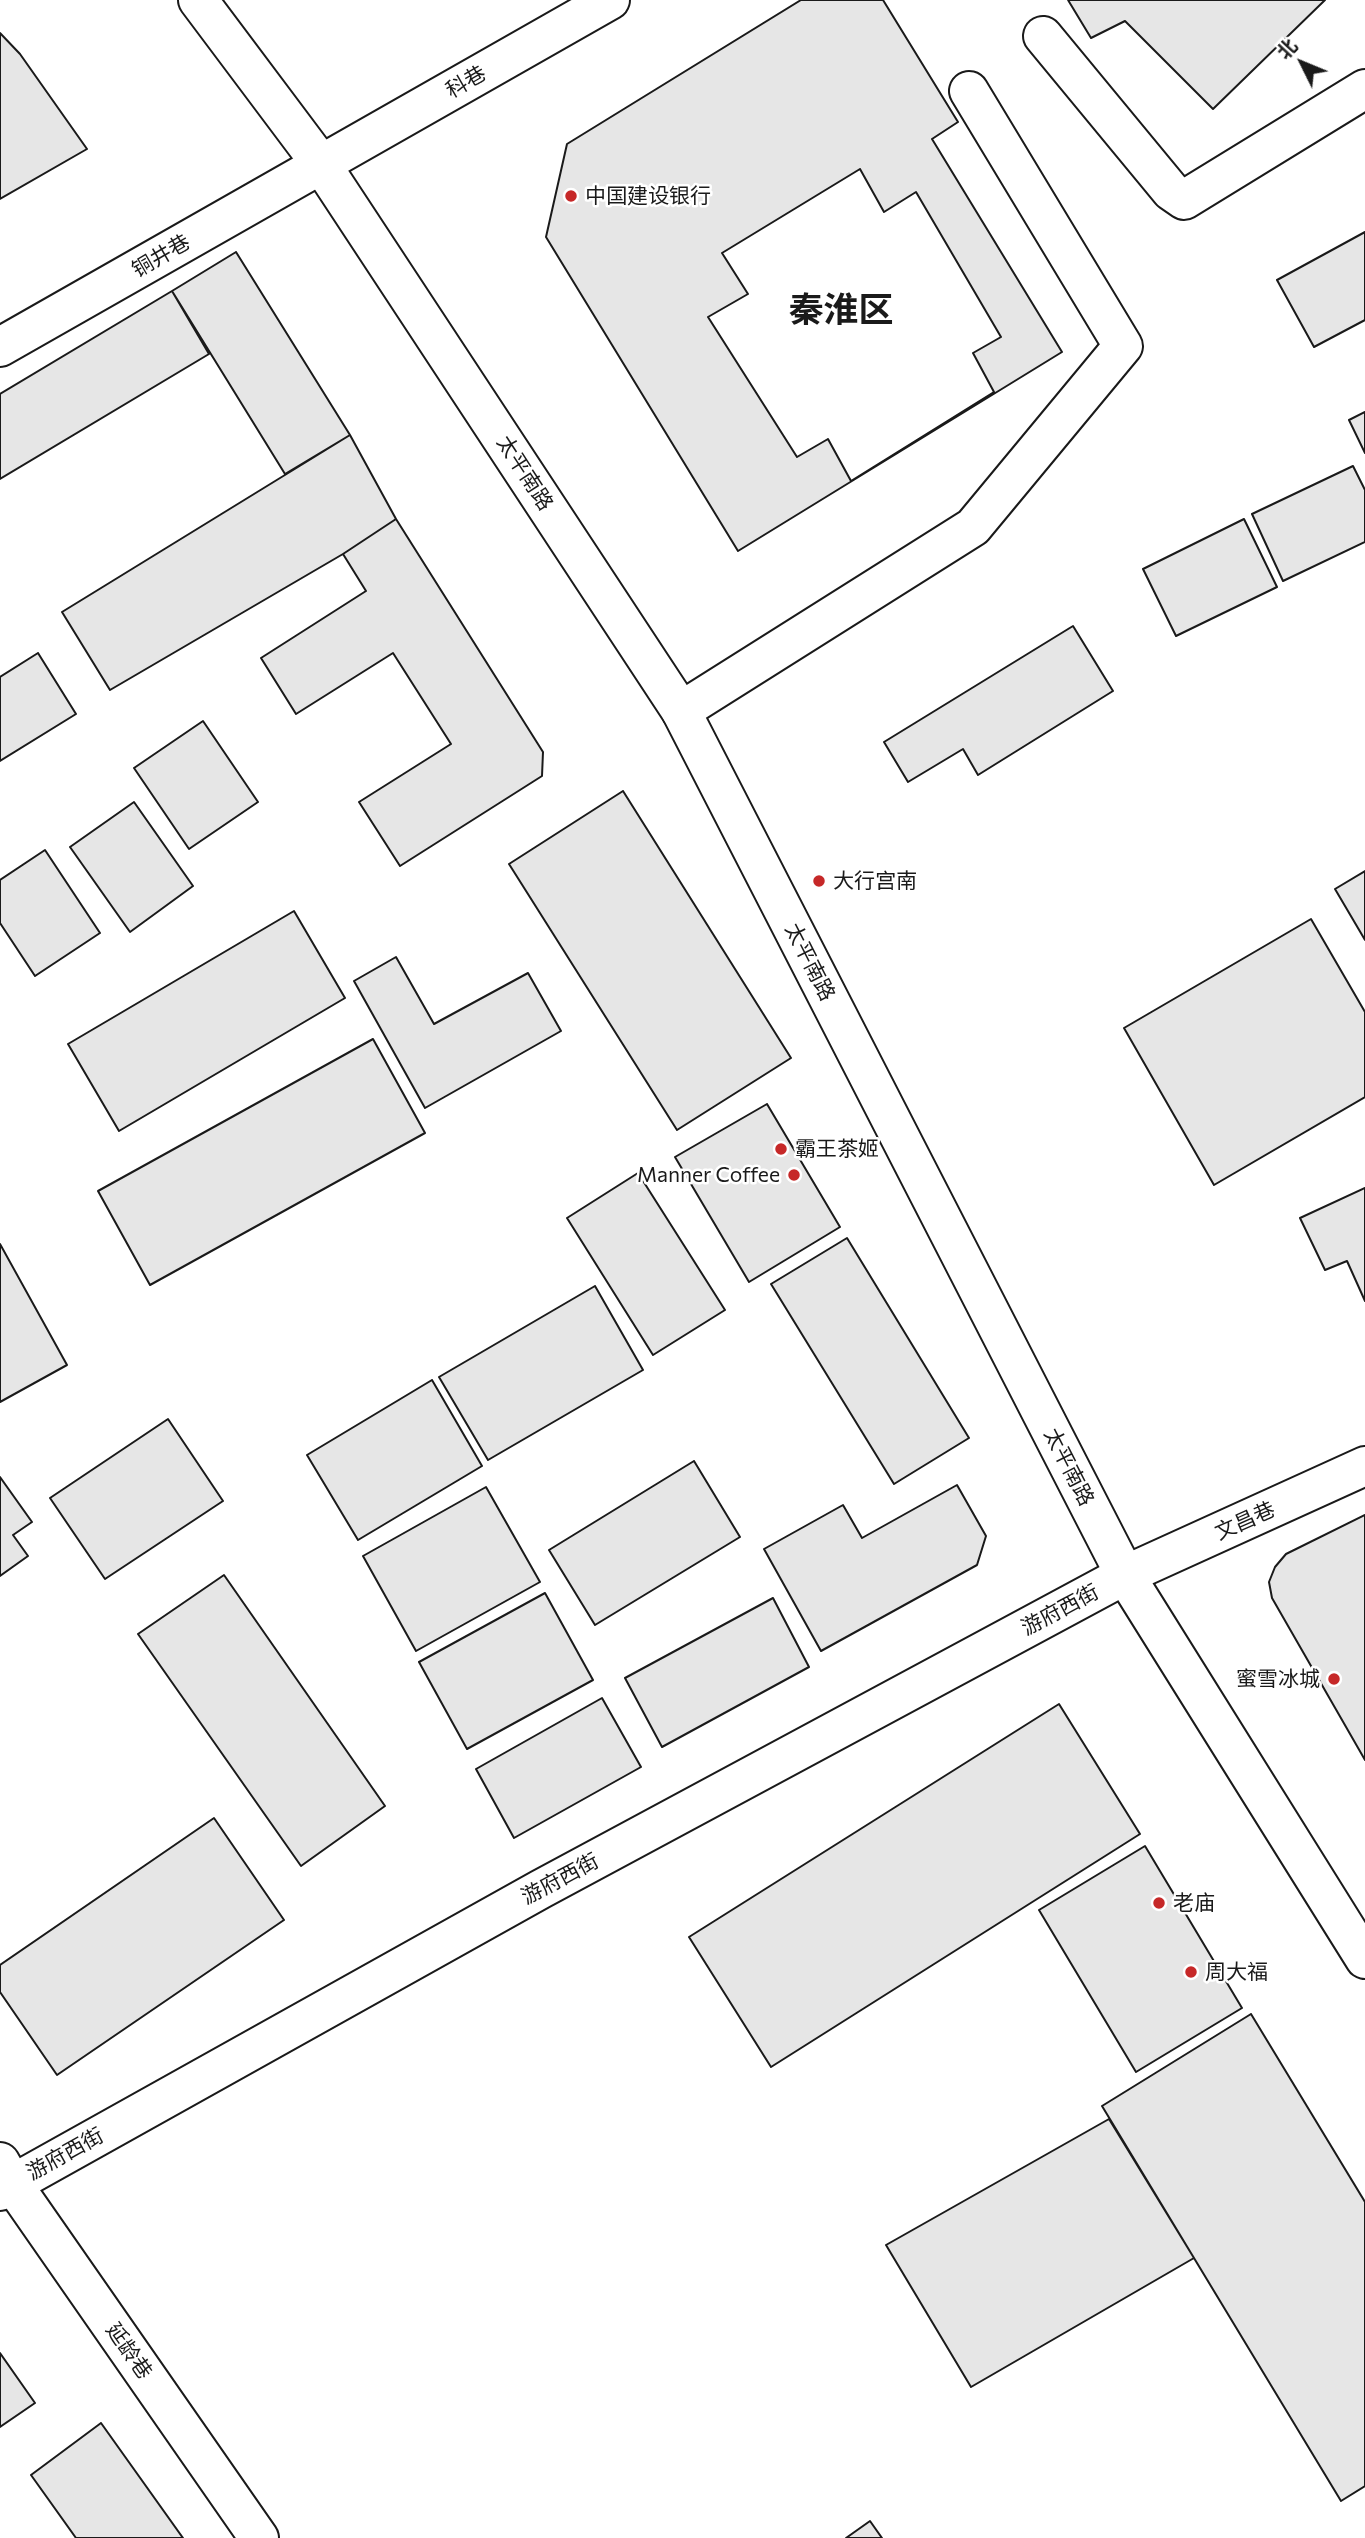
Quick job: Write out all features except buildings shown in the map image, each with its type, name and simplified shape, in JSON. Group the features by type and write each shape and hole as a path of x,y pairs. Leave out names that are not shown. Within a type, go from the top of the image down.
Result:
{"street":[{"name":"太平南路","path":"198,0 321,164 681,711 1125,1575 1365,1959"},
{"name":"科巷","path":"321,164 610,0"},
{"path":"1043,36 1171,191 1184,200 1365,89"},
{"path":"681,711 974,527 1124,346 969,91"},
{"name":"铜井巷","path":"0,347 321,164"},
{"name":"文昌巷","path":"1125,1575 1365,1466"},
{"name":"游府西街","path":"4,2179 1125,1575"},
{"name":"延龄巷","path":"4,2179 259,2538"}],"place":[{"name":"中国建设银行","path":"571,196"},
{"name":"大行宫南","path":"819,881"},
{"name":"霸王茶姬","path":"781,1149"},
{"name":"Manner Coffee","path":"794,1175"},
{"name":"蜜雪冰城","path":"1334,1679"},
{"name":"老庙","path":"1159,1903"},
{"name":"周大福","path":"1191,1972"}],"district":[{"name":"秦淮区","path":"841,310"}]}
